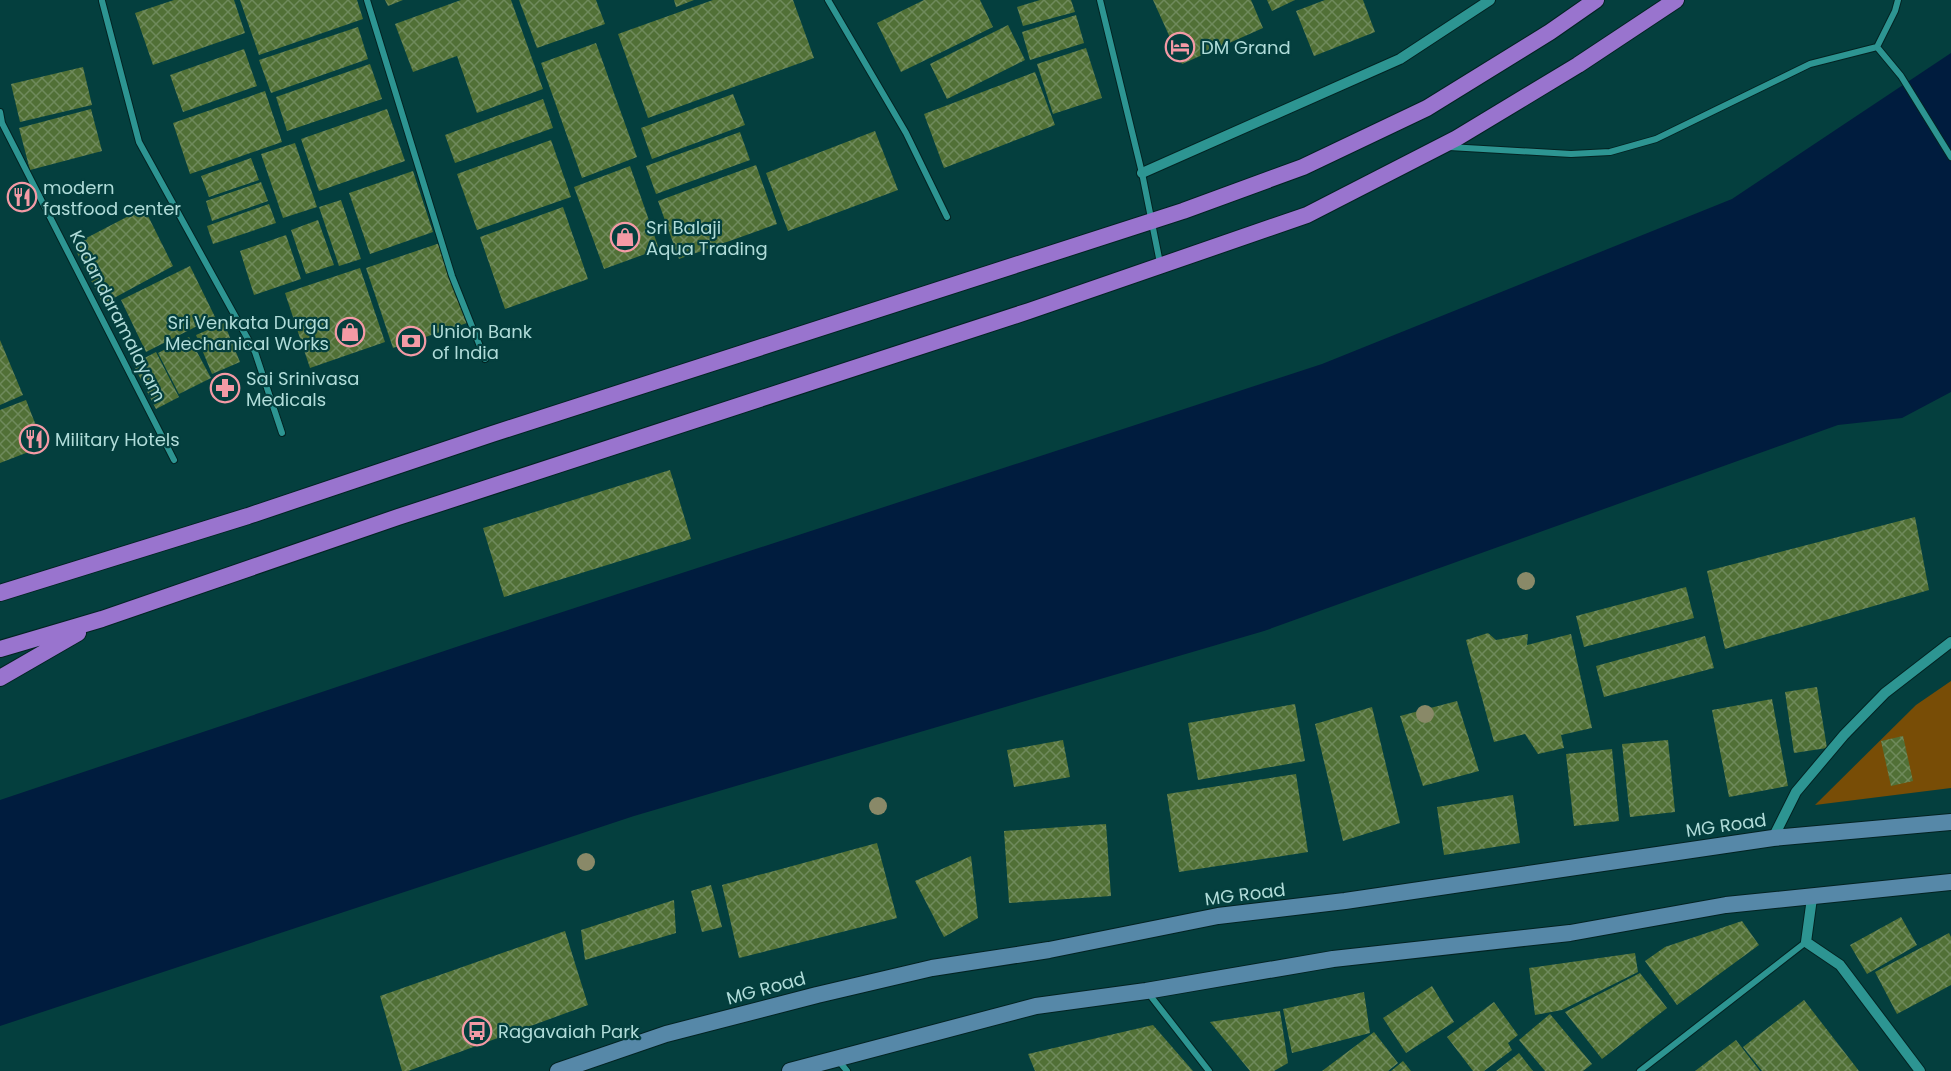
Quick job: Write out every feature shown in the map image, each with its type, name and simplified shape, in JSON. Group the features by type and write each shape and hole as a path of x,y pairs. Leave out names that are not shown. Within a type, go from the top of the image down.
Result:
{"highway":[{"path":"0,593 248,516 481,438 1153,221 1303,167 1427,108 1550,32 1596,0"},
{"path":"0,650 102,619 398,517 1161,267 1306,215 1442,146 1578,65 1676,0"},
{"path":"0,678 102,619"}],"main road":[{"name":"MG Road","path":"558,1071 666,1034 817,995 932,968 1049,950 1218,916 1345,902 1773,838 1951,822"},
{"path":"790,1071 1036,1006 1146,991 1332,959 1570,933 1726,905 1951,882"}],"street":[{"path":"102,0 138,142 255,352 282,433"},
{"path":"367,0 453,276 485,359"},
{"path":"828,0 906,133 947,217"},
{"path":"1100,0 1153,221 1161,267"},
{"path":"1142,173 1400,59 1490,0"},
{"path":"1442,146 1571,154 1610,152 1656,140 1810,64 1877,47 1898,0"},
{"path":"1877,47 1901,76 1951,157"},
{"name":"Kodandaramalayam","path":"0,112 2,123 174,460"},
{"path":"1773,838 1796,792 1844,735 1885,693 1951,642"},
{"path":"1640,1071 1806,942 1812,898"},
{"path":"1806,942 1840,965 1920,1071"},
{"path":"1146,991 1209,1071"},
{"path":"836,1058 847,1071"}],"shaded area":[{"path":"1951,681 1951,788 1815,805 1916,705"}],"water":[{"path":"1951,53 1951,392 1902,418 1838,425 1264,631 634,816 0,1026 0,800 483,638 1322,364 1732,199"}],"building":[{"path":"174,0 234,0 245,33 153,65 135,13"},
{"path":"240,0 357,0 363,19 259,55"},
{"path":"385,0 403,0 388,6"},
{"path":"461,0 511,0 543,89 477,113 457,56 413,72 395,24"},
{"path":"519,0 596,0 605,24 537,48"},
{"path":"674,0 694,0 676,7"},
{"path":"713,0 793,0 814,58 648,118 618,34"},
{"path":"924,0 980,0 993,27 901,72 877,23"},
{"path":"1040,0 1071,0 1075,12 1023,26 1017,7"},
{"path":"1153,0 1251,0 1263,28 1182,64"},
{"path":"1267,0 1295,0 1272,11"},
{"path":"1325,0 1363,0 1375,32 1314,56 1296,11"},
{"path":"1076,15 1084,43 1030,60 1022,32"},
{"path":"1008,25 1025,60 947,99 930,64"},
{"path":"358,27 368,59 271,93 259,60"},
{"path":"596,43 637,157 582,178 541,63"},
{"path":"1086,48 1102,98 1053,114 1037,64"},
{"path":"244,49 257,86 183,112 170,75"},
{"path":"370,64 382,99 287,131 276,97"},
{"path":"83,67 92,105 20,122 11,84"},
{"path":"1035,72 1055,125 944,168 924,114"},
{"path":"265,91 282,142 190,174 173,123"},
{"path":"733,94 745,125 652,159 641,128"},
{"path":"543,99 553,128 455,163 445,135"},
{"path":"91,109 102,151 30,170 19,128"},
{"path":"387,109 405,161 319,191 301,139"},
{"path":"875,131 898,190 788,231 766,173"},
{"path":"740,132 750,160 656,194 646,166"},
{"path":"551,140 571,197 477,230 457,174"},
{"path":"295,143 317,207 283,218 261,154"},
{"path":"251,158 259,180 209,197 201,176"},
{"path":"756,165 777,224 679,259 658,201"},
{"path":"630,166 659,249 604,269 574,187"},
{"path":"413,171 433,232 370,254 349,193"},
{"path":"261,182 268,201 212,221 206,201"},
{"path":"341,200 361,259 339,266 319,207"},
{"path":"269,204 276,223 213,244 207,226"},
{"path":"563,207 588,279 505,309 480,237"},
{"path":"144,208 173,266 103,304 73,245"},
{"path":"318,220 334,265 306,274 291,230"},
{"path":"286,235 301,279 254,295 240,251"},
{"path":"440,243 467,323 393,348 366,268"},
{"path":"190,266 215,317 146,352 121,300"},
{"path":"360,268 385,342 310,368 285,293"},
{"path":"224,323 240,362 212,374 196,335"},
{"path":"189,337 211,378 179,394 158,353"},
{"path":"0,340 23,395 0,405"},
{"path":"156,352 179,397 156,409 133,364"},
{"path":"26,400 44,446 0,463 0,410"},
{"path":"670,470 691,539 504,597 483,528"},
{"path":"1915,517 1929,590 1725,649 1707,571"},
{"path":"1686,587 1694,618 1584,647 1576,616"},
{"path":"1488,633 1496,640 1528,634 1527,645 1571,634 1592,728 1561,735 1564,748 1538,754 1525,734 1494,742 1466,640"},
{"path":"1705,636 1714,668 1604,697 1596,666"},
{"path":"1817,687 1827,748 1794,753 1785,692"},
{"path":"1772,699 1788,786 1729,797 1712,710"},
{"path":"1457,701 1479,771 1423,786 1400,716"},
{"path":"1295,704 1305,761 1198,780 1188,723"},
{"path":"1372,707 1400,823 1343,841 1315,724"},
{"path":"1903,736 1913,781 1891,786 1881,741"},
{"path":"1063,740 1070,777 1014,787 1007,750"},
{"path":"1668,740 1675,812 1630,817 1622,744"},
{"path":"1612,749 1619,821 1574,826 1566,754"},
{"path":"1296,774 1308,852 1179,872 1167,794"},
{"path":"1513,795 1520,843 1444,855 1437,807"},
{"path":"1106,824 1111,896 1009,903 1004,831"},
{"path":"877,843 897,918 739,958 722,885"},
{"path":"971,856 978,918 944,937 915,881"},
{"path":"711,885 722,927 702,932 691,891"},
{"path":"674,900 676,933 585,960 581,930"},
{"path":"1901,917 1917,945 1867,974 1850,945"},
{"path":"1742,921 1759,945 1677,1005 1645,961 1665,947"},
{"path":"565,931 588,1005 408,1071 402,1071 380,996"},
{"path":"1949,933 1951,937 1951,985 1897,1014 1875,972"},
{"path":"1635,953 1638,972 1562,1010 1535,1015 1529,968"},
{"path":"1640,973 1667,1008 1602,1059 1565,1012"},
{"path":"1432,986 1454,1022 1406,1053 1383,1018"},
{"path":"1364,992 1370,1033 1292,1053 1283,1009"},
{"path":"1804,1000 1859,1071 1762,1071 1743,1047"},
{"path":"1494,1002 1518,1035 1508,1043 1512,1050 1484,1071 1473,1071 1447,1037"},
{"path":"1280,1011 1288,1063 1274,1071 1250,1071 1210,1022"},
{"path":"1550,1014 1592,1064 1583,1071 1545,1071 1519,1040"},
{"path":"1153,1025 1193,1071 1035,1071 1028,1054"},
{"path":"1374,1032 1398,1063 1388,1071 1322,1071"},
{"path":"1736,1040 1760,1071 1695,1071"},
{"path":"1519,1053 1533,1071 1496,1071"},
{"path":"1403,1061 1411,1071 1391,1071"}],"place":[{"name":"DM Grand","path":"1180,47"},
{"name":"modern fastfood center","path":"22,197"},
{"name":"Sri Balaji Aqua Trading","path":"625,237"},
{"name":"Sri Venkata Durga Mechanical Works","path":"350,332"},
{"name":"Union Bank of India","path":"411,341"},
{"name":"Sai Srinivasa Medicals","path":"225,388"},
{"name":"Military Hotels","path":"34,439"},
{"name":"Ragavaiah Park","path":"477,1031"}]}
